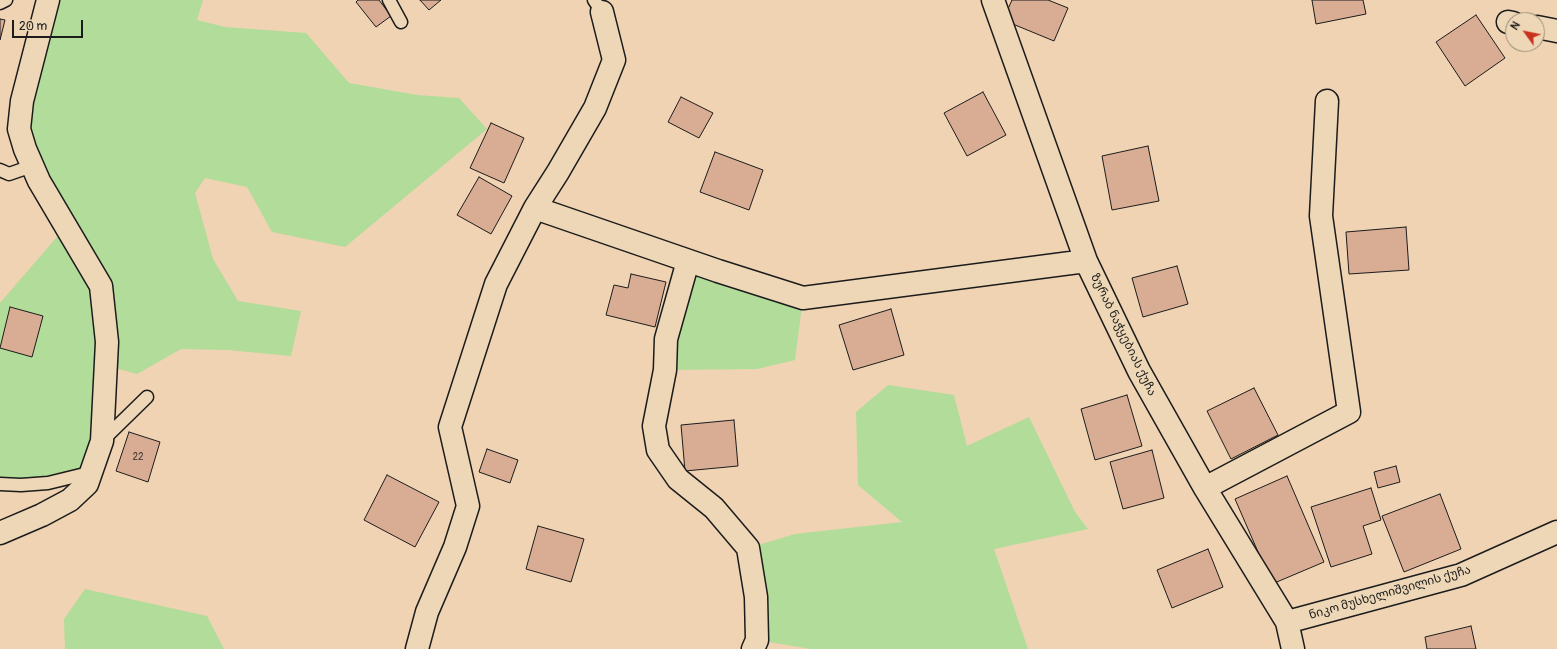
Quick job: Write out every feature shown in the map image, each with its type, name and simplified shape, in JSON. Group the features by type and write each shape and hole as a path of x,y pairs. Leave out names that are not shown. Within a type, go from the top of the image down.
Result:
{"street":[{"path":"0,533 42,515 70,500 87,484 93,472 102,441 107,342 101,286 39,181 19,130 22,101 48,0"},
{"name":"ზურაბ ნაჭყებიას ქუჩა","path":"993,0 1086,261 1139,371 1205,488 1287,622 1293,649"},
{"path":"417,649 427,612 455,547 468,506 450,427 496,284 535,208 558,172 595,108 614,60 598,6"},
{"path":"1545,29 1557,31"},
{"path":"1205,488 1349,412 1321,216 1327,100"},
{"path":"535,208 688,261 802,298 1086,261"},
{"path":"688,261 666,338 665,370 654,426 658,450 678,479 714,508 748,548 756,597 757,640 753,649"},
{"name":"ნიკო მუსხელიშვილის ქუჩა","path":"1287,622 1461,575 1557,532"}],"lane":[{"path":"0,3 6,0"},
{"path":"389,0 401,22"},
{"path":"0,170 8,174 32,166"},
{"path":"102,441 147,397"},
{"path":"0,484 21,485 48,483 93,472"},
{"path":"0,491 21,485"}],"green space":[{"path":"51,0 203,0 197,20 225,27 306,33 349,83 417,95 459,98 487,129 345,247 272,232 247,187 205,178 195,193 213,259 238,301 301,311 291,356 228,350 181,349 137,374 108,366 93,472 0,483 0,303 68,224 26,126"},
{"path":"688,261 803,298 795,360 757,369 665,370"},
{"path":"888,385 954,395 967,446 1029,417 1075,512 1088,529 994,549 1028,649 811,649 757,640 748,548 795,534 902,522 858,485 856,412"},
{"path":"85,589 207,616 224,649 65,649 64,619"}],"building":[{"path":"358,0 379,0 391,16 376,27 356,2"},
{"path":"420,0 441,0 429,10"},
{"path":"1012,0 1048,0 1068,8 1054,41 1003,20"},
{"path":"1312,0 1363,0 1366,14 1316,24"},
{"path":"1476,15 1505,58 1465,86 1436,42"},
{"path":"0,19 5,20 0,40"},
{"path":"983,92 1006,135 967,156 944,113"},
{"path":"681,97 713,113 699,138 668,122"},
{"path":"491,123 524,138 504,183 470,168"},
{"path":"1148,146 1159,201 1112,210 1102,156"},
{"path":"715,152 763,170 749,210 700,192"},
{"path":"479,177 512,196 491,234 457,215"},
{"path":"1406,227 1409,270 1349,274 1346,232"},
{"path":"1177,266 1188,304 1143,317 1132,278"},
{"path":"631,274 666,282 655,327 606,315 614,285 628,288"},
{"path":"10,307 43,316 32,357 0,348"},
{"path":"891,309 904,355 853,370 839,325"},
{"path":"1254,388 1278,435 1231,459 1207,411"},
{"path":"1127,395 1142,446 1095,460 1081,409"},
{"path":"734,420 738,466 685,471 681,425"},
{"path":"129,432 160,442 148,482 116,471"},
{"path":"487,449 518,460 510,483 479,472"},
{"path":"1152,450 1164,498 1123,509 1110,462"},
{"path":"1396,466 1400,482 1378,488 1374,472"},
{"path":"387,475 439,502 415,547 364,520"},
{"path":"1287,476 1324,562 1272,584 1235,499"},
{"path":"1371,488 1381,520 1363,526 1372,554 1331,567 1311,507"},
{"path":"1440,494 1461,549 1404,572 1382,516"},
{"path":"538,526 584,539 571,582 526,569"},
{"path":"1208,549 1223,587 1172,608 1157,570"},
{"path":"1471,626 1476,649 1427,649 1425,637"}]}
